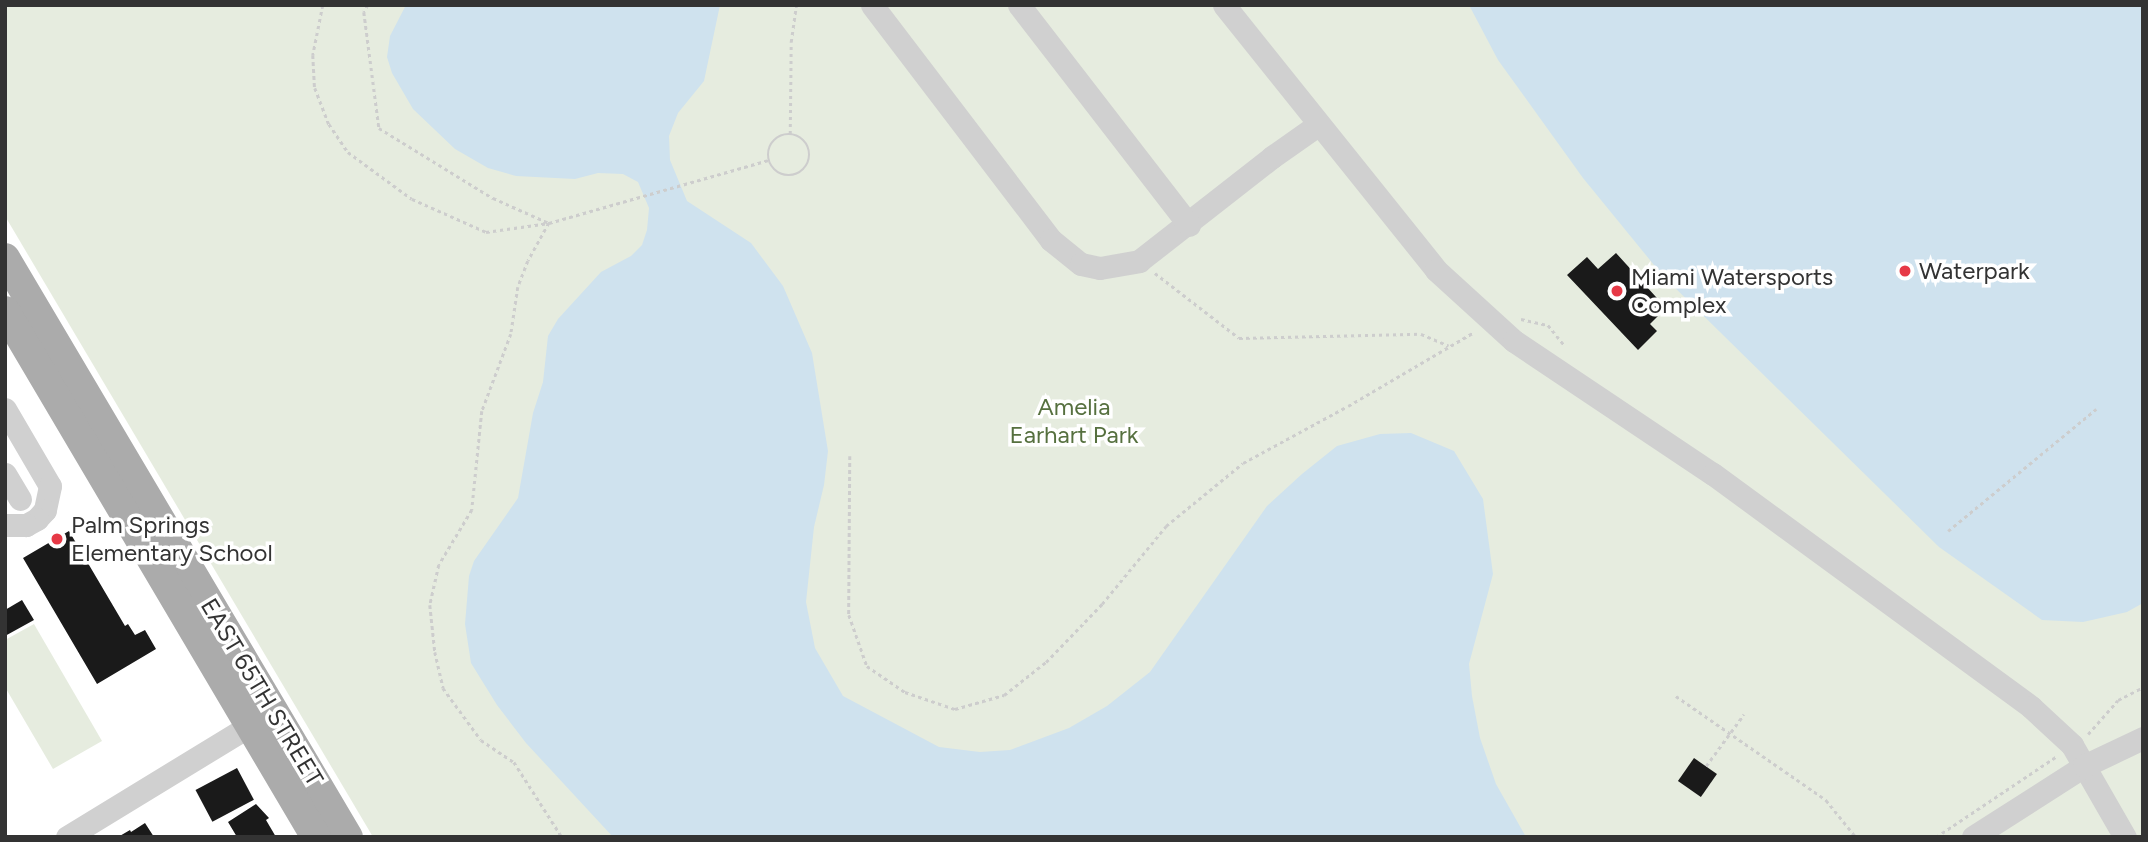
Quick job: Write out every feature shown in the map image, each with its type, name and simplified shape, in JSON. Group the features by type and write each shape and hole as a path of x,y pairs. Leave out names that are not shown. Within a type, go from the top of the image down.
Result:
{"main road":[{"name":"EAST 65TH STREET","path":"6,263 262,718 316,837"},
{"name":"EAST 65TH STREET","path":"5,311 262,718 348,837"}],"street":[{"path":"872,5 1051,240 1081,264 1100,268 1139,261 1189,225 1272,157 1319,124"},
{"path":"1019,5 1189,225"},
{"path":"1224,5 1436,270 1514,341 1735,490 2031,708 2072,745 2125,837"},
{"path":"5,409 50,486 45,510 37,519 26,525 5,525"},
{"path":"5,474 20,499"},
{"path":"67,837 262,718"},
{"path":"1973,837 2084,766 2143,738"}],"path":[{"path":"323,5 313,55 315,88 329,124 348,152 412,200 486,232 550,223 769,160"},
{"path":"368,5 364,12 379,128 493,198 550,223"},
{"path":"790,134 791,42 796,5"},
{"path":"790,134 804,140 808,147 809,162 805,169 792,176 785,176 772,167 768,152 776,139 790,134"},
{"path":"550,223 528,261 518,287 511,334 482,411 472,510 439,565 430,604 435,652 443,688 481,740 514,762 562,837"},
{"path":"1139,261 1239,338 1421,334 1449,346"},
{"path":"850,456 849,615 867,666 905,692 955,709 1004,695 1046,662 1102,604 1166,526 1243,463 1492,321"},
{"path":"1948,531 2096,409"},
{"path":"1936,837 2095,729 2118,700 2143,687"},
{"path":"1676,696 1826,800 1856,837"},
{"path":"1706,766 1744,714"}],"green space":[{"name":"Amelia Earhart Park","path":"5,5 2143,5 2143,837 373,837 5,216"},
{"path":"34,624 102,741 53,769 5,687 5,640"}],"water":[{"path":"406,5 720,5 704,81 678,113 669,136 670,160 687,201 751,243 783,286 812,353 828,451 824,485 814,527 806,602 815,648 843,696 939,747 980,752 1010,750 1069,728 1107,706 1150,672 1267,506 1302,474 1337,446 1380,434 1411,433 1454,451 1483,499 1493,574 1469,664 1472,696 1480,738 1496,784 1526,837 613,837 526,743 497,705 471,663 465,624 469,576 474,561 518,498 533,413 543,382 548,336 558,319 601,272 631,256 642,245 647,230 649,208 638,182 623,174 598,173 575,179 516,176 488,168 455,149 413,109 392,73 387,57 390,36"},
{"name":"Waterpark","path":"1469,5 2143,5 2143,603 2127,612 2083,622 2042,620 1939,547 1663,276 1583,178 1498,60"}],"building":[{"name":"Miami Watersports Complex","path":"1616,253 1666,308 1650,324 1657,331 1638,350 1567,275 1587,257 1598,269"},
{"path":"69,531 125,626 128,624 135,635 145,630 156,649 97,684 23,558"},
{"path":"22,600 34,620 5,636 5,610"},
{"path":"1694,758 1717,774 1701,797 1678,781"},
{"path":"237,768 254,800 212,822 196,790"},
{"path":"256,804 269,818 266,820 276,837 237,837 228,822"},
{"path":"145,823 154,837 118,837 130,830 131,832"}],"place":[{"name":"Waterpark","path":"1905,271"},
{"name":"Miami Watersports Complex","path":"1617,291"},
{"name":"Palm Springs Elementary School","path":"57,539"}]}
